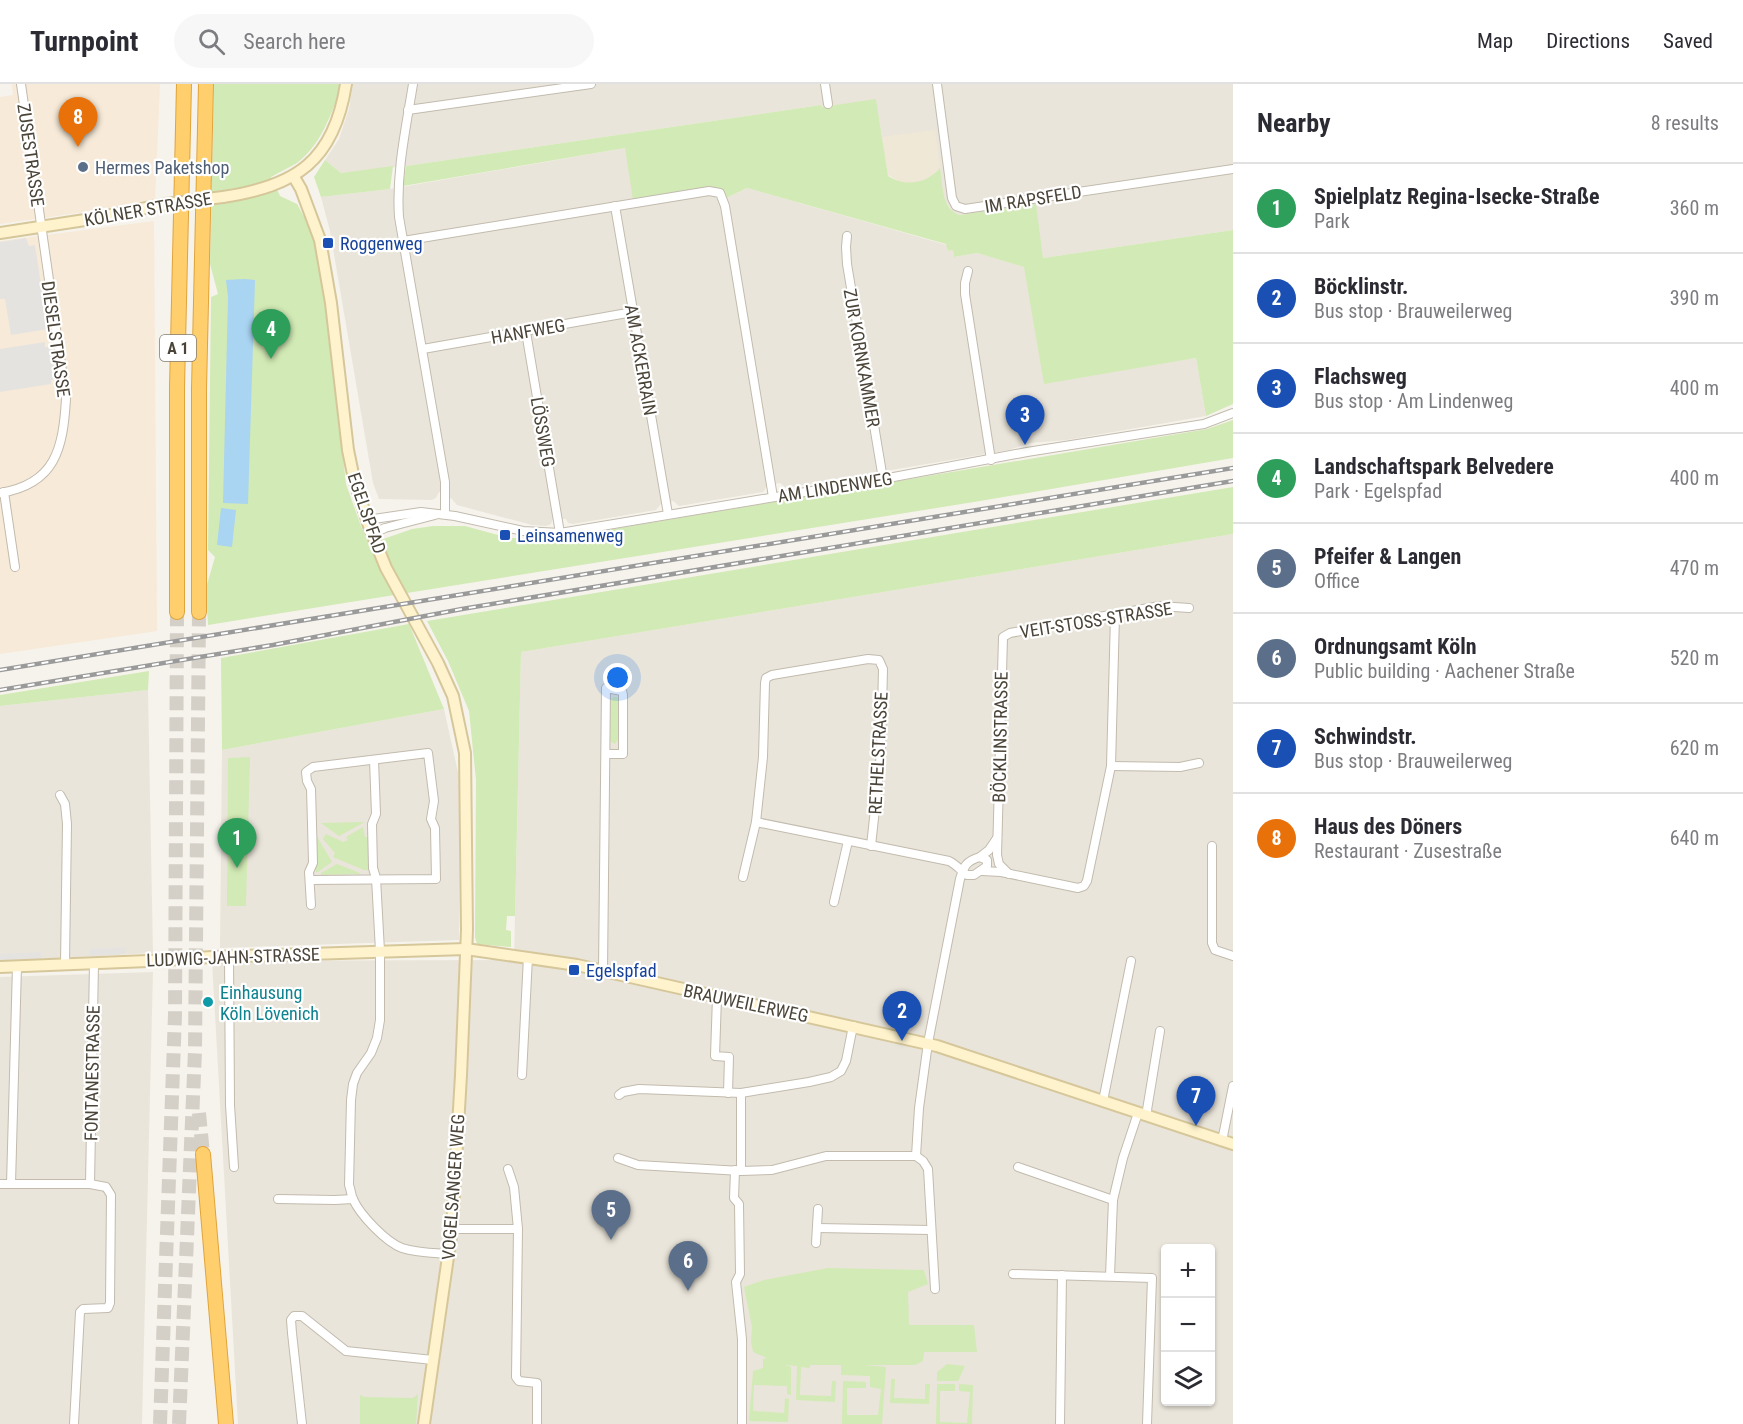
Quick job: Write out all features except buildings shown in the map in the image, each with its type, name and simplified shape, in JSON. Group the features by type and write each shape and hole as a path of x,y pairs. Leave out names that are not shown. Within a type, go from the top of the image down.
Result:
{"highway":[{"name":"A 1","path":"177,612 177,388 184,84"},
{"name":"A 1","path":"199,612 199,389 206,84"},
{"path":"202,1154 226,1424"}],"street":[{"name":"ZUSESTRASSE","path":"21,84 40,227"},
{"path":"294,177 327,143 339,117 346,84"},
{"path":"413,84 398,184 399,217 445,482 445,514"},
{"path":"408,110 591,84"},
{"path":"825,84 828,104"},
{"name":"IM RAPSFELD","path":"938,84 952,198 956,206 965,209 1233,169"},
{"name":"KÖLNER STRASSE","path":"0,232 84,220 166,204 223,197 266,188 294,177"},
{"name":"EGELSPFAD","path":"294,177 320,240 331,303 348,450 354,479 386,568 446,679 457,710 465,753 466,774 466,949"},
{"path":"403,242 715,191 722,196 773,497"},
{"name":"AM ACKERRAIN","path":"615,206 668,514"},
{"name":"DIESELSTRASSE","path":"15,567 2,493 24,486 42,476 58,452 64,433 66,399 40,227"},
{"name":"ZUR KORNKAMMER","path":"847,236 846,264 883,479"},
{"path":"968,271 965,294 991,460"},
{"name":"HANFWEG","path":"423,349 633,312"},
{"name":"LÖSSWEG","path":"526,332 560,533"},
{"name":"AM LINDENWEG","path":"367,520 421,512 445,514 523,531 560,533 883,479 1027,452 1204,424 1233,413"},
{"name":"AM LINDENWEG","path":"372,534 385,528 436,514"},
{"name":"VEIT-STOSS-STRASSE","path":"1003,637 1010,633 1115,616 1160,606 1189,608"},
{"path":"985,868 1078,888 1084,886 1098,832 1111,766 1115,616"},
{"name":"BÖCKLINSTRASSE","path":"997,852 1003,637"},
{"name":"RETHELSTRASSE","path":"756,822 763,757 766,678 772,675 868,659 879,660 883,669 881,753 871,846"},
{"path":"603,971 606,688 619,689 623,695 622,754 607,754"},
{"path":"310,880 436,879 435,828 431,819 434,801 428,753 313,767 306,772 311,789 313,842 313,863 309,872 311,905"},
{"path":"374,760 376,814 372,824 373,868 376,878 380,951 380,1020 377,1038 371,1053 357,1073 353,1084 349,1173 353,1199 371,1224 385,1237 401,1248 449,1254"},
{"path":"1111,766 1180,767 1199,763"},
{"path":"60,795 67,824 65,964"},
{"path":"743,877 756,822 957,862 980,857 998,837"},
{"path":"834,902 848,841"},
{"path":"1212,846 1212,943 1215,950 1233,957"},
{"path":"997,852 999,864 1009,874"},
{"path":"957,892 961,884 985,868 997,852"},
{"path":"980,857 987,860 985,868"},
{"path":"915,1156 918,1108 928,1043 957,892 963,870 970,860"},
{"path":"949,861 968,875 974,875"},
{"name":"LUDWIG-JAHN-STRASSE","path":"0,967 212,957 466,949"},
{"name":"BRAUWEILERWEG","path":"466,949 528,957 603,971 928,1043 1227,1142 1233,1086"},
{"name":"VOGELSANGER WEG","path":"424,1424 452,1229 466,949"},
{"path":"229,957 229,1083 234,1167"},
{"path":"522,1075 528,957"},
{"path":"1103,1101 1131,961"},
{"name":"FONTANESTRASSE","path":"90,1184 94,963"},
{"path":"11,1184 17,966"},
{"path":"717,997 716,1056 729,1057 728,1093"},
{"path":"619,1095 639,1089 741,1093 831,1077 840,1071 846,1061 853,1026"},
{"path":"1110,1276 1113,1200 1123,1158 1142,1115 1160,1031"},
{"path":"741,1093 738,1171 734,1198 739,1204 740,1274 736,1282 742,1329 742,1424"},
{"path":"618,1158 638,1165 738,1171 772,1170 826,1156 915,1156 923,1161 928,1169 935,1289"},
{"path":"1018,1167 1113,1200"},
{"path":"508,1169 514,1187 518,1229 516,1377 519,1381 537,1383 537,1424"},
{"path":"0,1184 90,1184 106,1187 111,1195 110,1303 108,1308 83,1309 80,1312 74,1424"},
{"path":"279,1199 353,1199"},
{"path":"816,1244 818,1209"},
{"path":"817,1228 931,1230"},
{"path":"452,1229 518,1229"},
{"path":"1012,1274 1152,1278 1147,1424"},
{"path":"1060,1424 1062,1275"},
{"path":"302,1424 291,1333 291,1320 294,1316 302,1316 346,1351 433,1360"}],"shaded area":[{"path":"12,84 160,84 155,202 0,224 0,97 13,95"},
{"path":"353,84 1233,84 1233,230 1043,258 968,214 960,215 953,212 945,201 888,175 876,100 822,107 821,105 406,166 341,173 325,160 339,139 349,109"},
{"path":"935,130 940,168 937,172 922,181 910,183 900,182 888,175 882,137"},
{"path":"625,148 710,188 726,198 747,188 947,245 948,251 953,250 954,257 977,253 1025,267 1045,383 1196,358 1206,416 1067,440 1030,443 1009,450 786,488 780,483 768,485 763,492 679,506 673,501 661,504 656,510 573,524 568,523 566,519 553,519 551,524 546,526 532,525 457,505 452,499 439,492 432,500 379,499 373,483 330,231 321,197 390,189"},
{"path":"154,221 157,631 0,654 0,241"},
{"path":"26,238 29,246 35,245 48,329 11,335 5,299 0,299 0,242"},
{"path":"45,342 45,347 51,347 56,379 51,380 51,384 0,392 0,349"},
{"path":"1233,534 1233,1424 238,1424 212,961 514,960 521,652"},
{"path":"148,690 153,953 0,961 0,706"},
{"path":"444,709 461,786 459,940 220,948 222,750"},
{"path":"126,947 126,954 90,956 90,949"},
{"path":"41,952 41,959 0,961 0,954"},
{"path":"153,972 142,1424 0,1424 0,977"}],"green space":[{"path":"214,84 342,84 325,127 313,147 297,163 271,177 280,196 297,204 312,231 323,271 346,484 369,544 412,529 433,526 465,526 509,538 560,538 1207,429 1233,420 1233,458 208,625 206,588 215,557 208,550 211,297 218,294 210,264"},
{"path":"876,99 888,176 901,182 916,182 929,178 940,168 946,202 949,208 960,215 1036,204 1043,258 1233,230 1233,404 1206,416 1196,358 1044,384 1024,267 977,253 954,257 953,250 948,251 946,244 747,188 726,198 722,192 633,200 625,148 403,186 406,166 821,105 822,107"},
{"path":"325,160 341,173 393,166 390,189 321,197 314,177"},
{"path":"1233,487 1233,534 521,652 515,916 507,916 506,930 511,931 511,947 477,944 475,937 476,780 469,711 448,661 427,621"},
{"path":"409,624 444,709 222,750 221,658"},
{"path":"149,671 148,690 0,706 0,695"},
{"path":"613,697 619,700 618,739 615,744 610,739"},
{"path":"250,757 246,906 227,906 228,758"},
{"path":"365,822 339,836 321,823"},
{"path":"363,827 365,837 370,837 371,870 364,870 333,857 335,853 323,839 326,834 343,842 348,840 346,837"},
{"path":"315,833 332,862 318,872 316,872"},
{"path":"337,864 360,873 360,874 321,875"},
{"path":"828,1268 924,1270 928,1284 908,1292 909,1325 974,1325 977,1352 924,1352 923,1361 915,1365 864,1365 886,1367 882,1424 842,1424 843,1381 866,1382 866,1388 847,1388 847,1415 878,1415 881,1389 870,1387 870,1376 841,1375 841,1365 801,1367 800,1395 831,1396 832,1381 836,1381 835,1402 796,1400 797,1366 785,1365 791,1367 791,1395 787,1394 787,1386 754,1385 753,1411 784,1413 785,1398 789,1399 788,1422 749,1421 753,1371 763,1368 763,1359 767,1358 753,1352 752,1327 744,1287 764,1280"},
{"path":"947,1364 965,1366 958,1381 937,1381 937,1372"},
{"path":"891,1379 895,1379 894,1398 925,1399 925,1384 930,1384 929,1404 890,1403"},
{"path":"937,1384 955,1384 955,1391 940,1391 940,1422 967,1423 970,1392 959,1391 959,1384 973,1385 972,1424 936,1424"},
{"path":"418,1394 416,1424 360,1424 360,1395 413,1398"}],"water":[{"path":"226,280 255,280 248,504 223,503 228,297"},
{"path":"221,508 236,510 232,547 217,545"}],"tunnel":[{"path":"160,1424 175,1015 177,612"},
{"path":"179,1424 195,1051 199,612"},
{"path":"199,1113 203,1154"}],"railway":[{"path":"0,670 1233,468"},
{"path":"0,690 273,645 462,609 1233,481"}],"place":[{"name":"Haus des Döners","path":"78,147"},
{"name":"Hermes Paketshop","path":"83,167"},
{"name":"Roggenweg","path":"328,243"},
{"name":"Landschaftspark Belvedere","path":"271,359"},
{"name":"Flachsweg","path":"1025,445"},
{"name":"Leinsamenweg","path":"505,535"},
{"name":"Spielplatz Regina-Isecke-Straße","path":"237,868"},
{"name":"Egelspfad","path":"574,970"},
{"name":"Einhausung Köln Lövenich","path":"208,1002"},
{"name":"Böcklinstr.","path":"902,1041"},
{"name":"Schwindstr.","path":"1196,1126"},
{"name":"Pfeifer & Langen","path":"611,1240"},
{"name":"Ordnungsamt Köln","path":"688,1291"}]}
